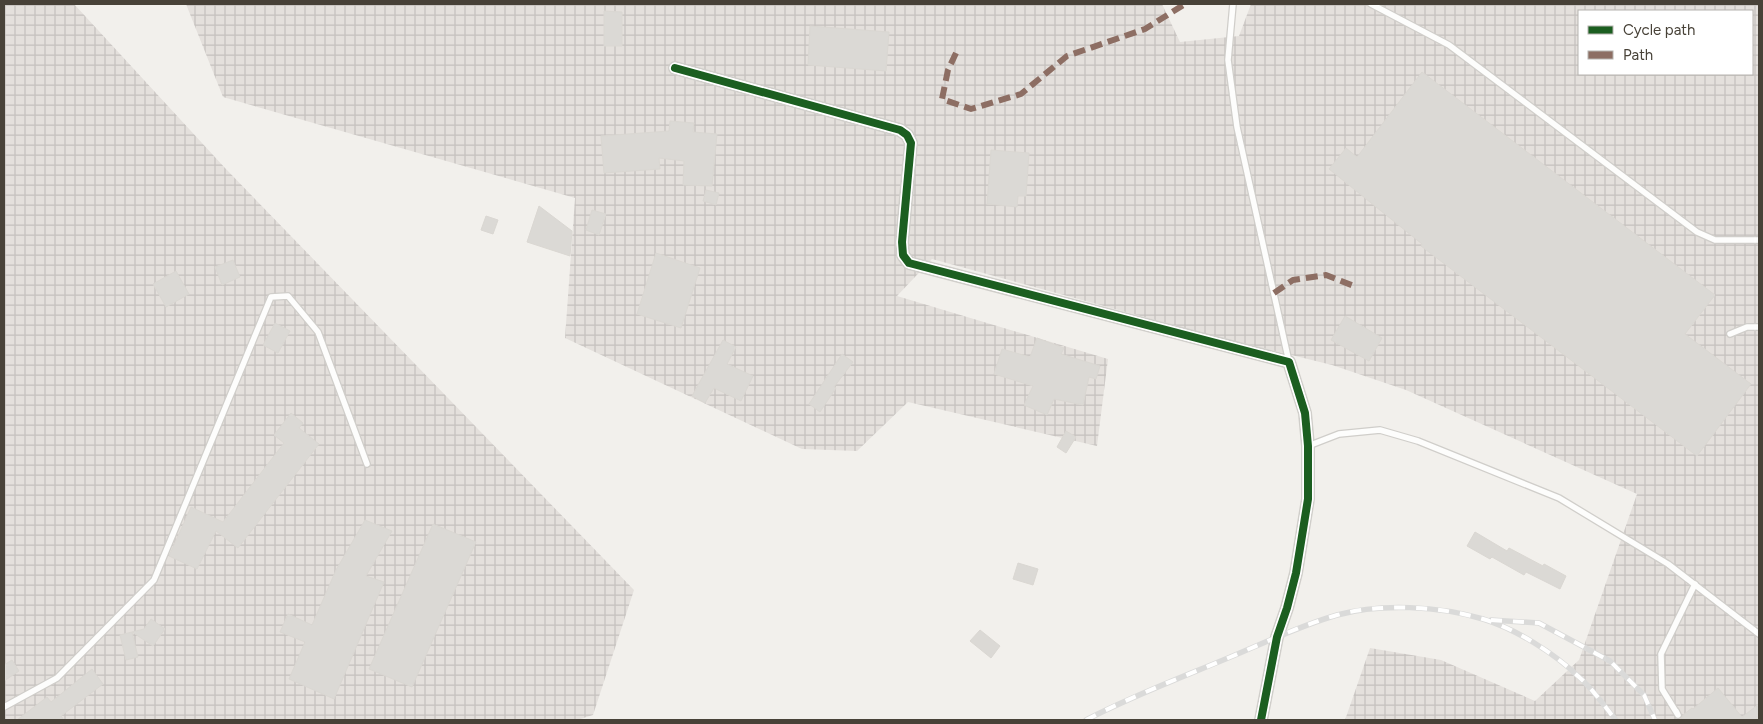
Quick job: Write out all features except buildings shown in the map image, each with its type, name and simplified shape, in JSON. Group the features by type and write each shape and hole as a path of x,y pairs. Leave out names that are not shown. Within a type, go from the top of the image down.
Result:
{"street":[{"path":"675,68 900,130 908,135 911,143 902,242 903,255 909,264 1288,362 1305,413 1308,446 1308,499 1297,563 1287,608 1277,637 1261,720"}],"lane":[{"path":"1233,4 1228,60 1237,128 1288,362"},
{"path":"1370,4 1449,45 1697,232 1715,240 1759,240"},
{"path":"4,706 57,678 154,580 271,297 288,296 318,332 367,464"},
{"path":"1730,334 1747,327 1759,327"},
{"path":"1308,446 1338,434 1380,430 1418,441 1559,498 1668,564 1759,634"},
{"path":"1676,711 1678,715 1662,689 1661,654 1695,584"}],"shaded area":[{"path":"4,4 74,4 225,168 634,590 593,715 577,720 4,720"},
{"path":"186,4 1162,4 1180,42 1239,36 1251,4 1759,4 1759,720 1345,720 1370,648 1441,660 1535,701 1579,660 1637,494 1406,390 1332,365 1210,335 932,259 897,296 1108,359 1097,446 908,402 857,451 802,449 565,338 575,198 223,97"}],"railway":[{"path":"1086,720 1138,695 1309,624 1354,611 1391,608 1448,611 1496,623 1521,635 1569,668 1589,687 1616,720"},
{"path":"1491,620 1539,623 1610,661 1644,695 1655,720"}],"marked path":[{"path":"956,53 948,70 942,99 971,109 1021,94 1067,56 1145,29 1185,4"},
{"path":"1274,293 1293,280 1326,275 1354,286"}],"cycle path":[{"path":"675,68 900,130 907,135 911,143 902,242 903,255 909,263 1289,362 1305,413 1308,446 1308,499 1296,573 1277,637 1261,720"}]}
